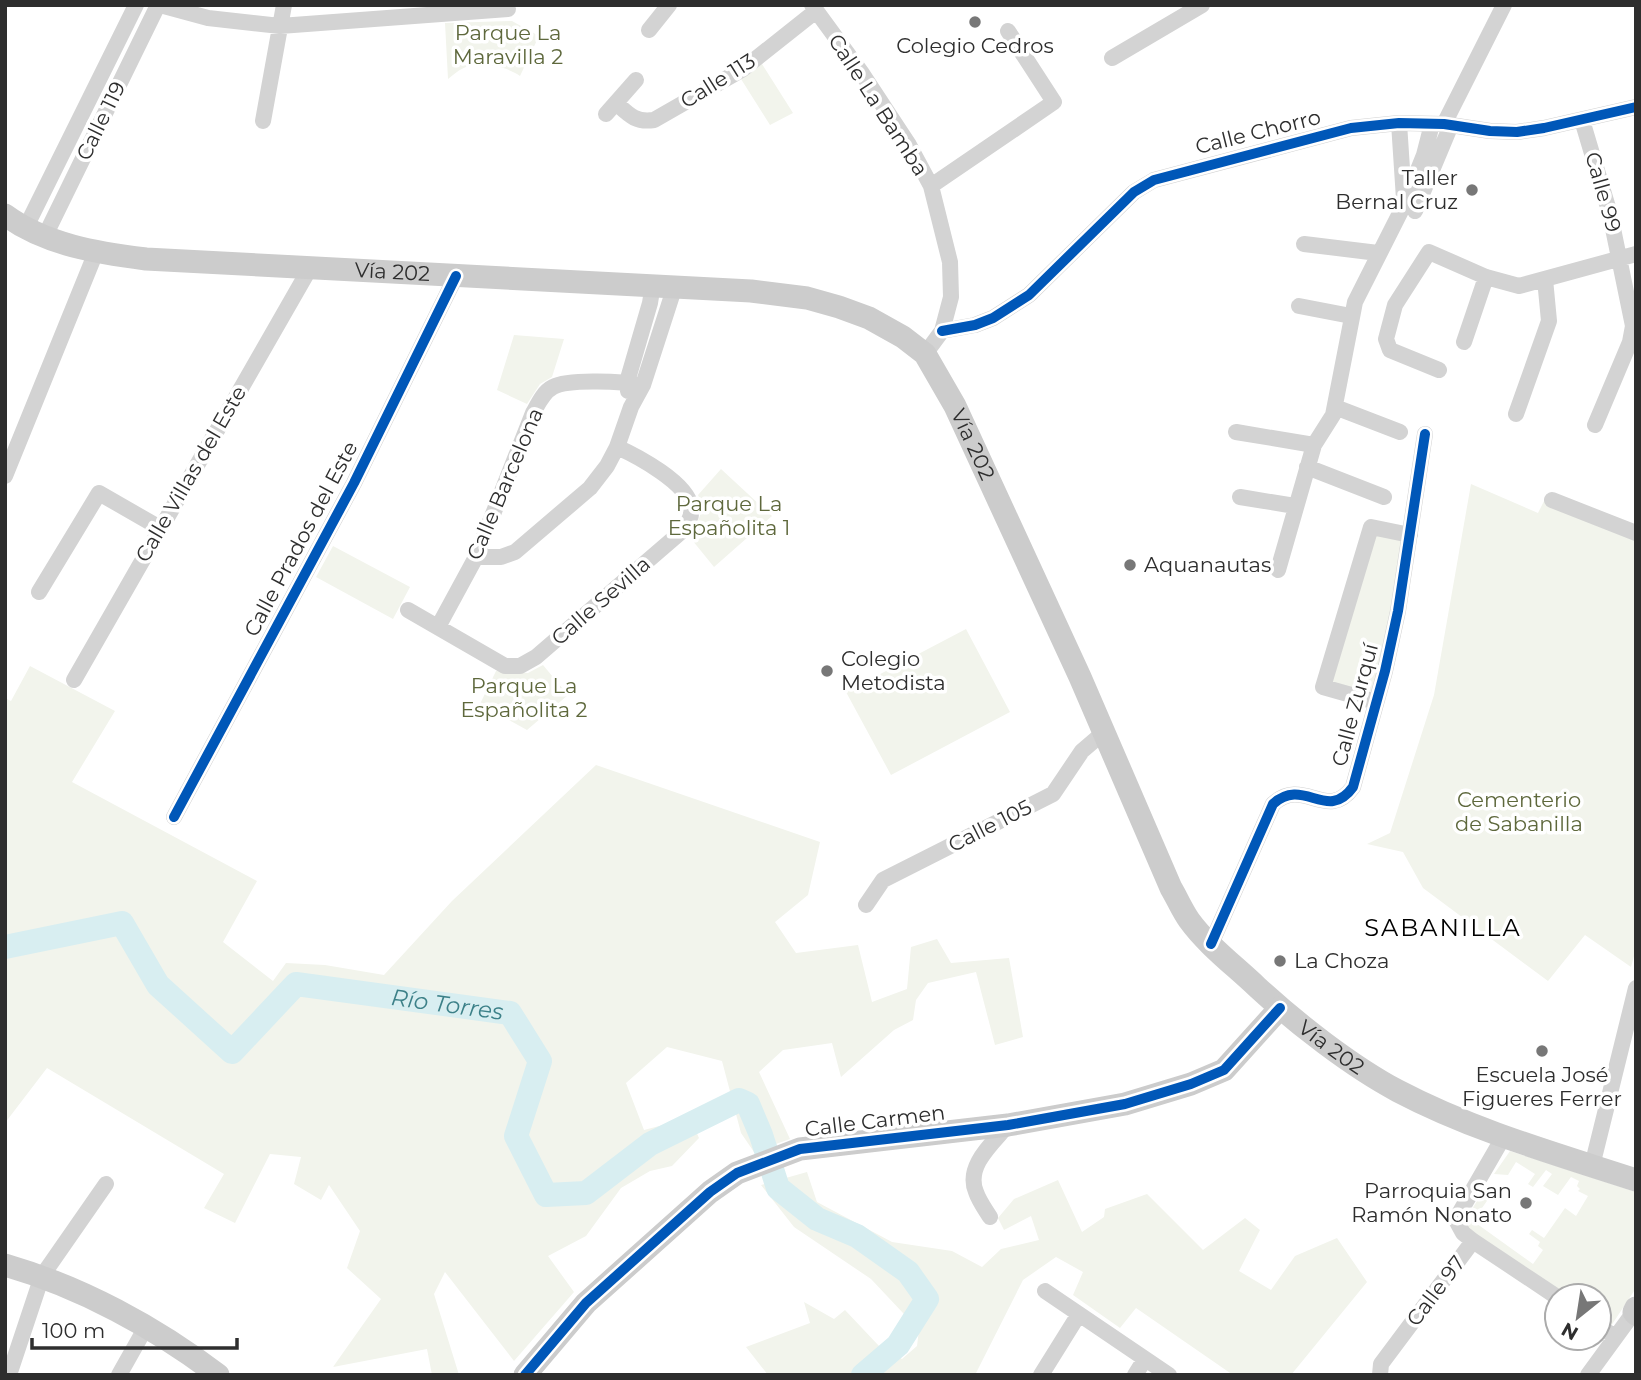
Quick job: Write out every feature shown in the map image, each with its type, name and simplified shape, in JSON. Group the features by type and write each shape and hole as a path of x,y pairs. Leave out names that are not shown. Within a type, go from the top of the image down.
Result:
{"main road":[{"name":"Vía 202","path":"5,215 35,232 96,253 146,259 664,285 807,298 869,318 903,337 925,354 955,406 1080,677 1171,887 1190,921 1280,1008 1395,1090 1504,1136 1636,1180"},
{"name":"Calle Carmen","path":"525,1375 586,1303 710,1192 737,1173 790,1152 1008,1125 1125,1104 1191,1084 1224,1070 1280,1008"},
{"path":"5,1265 42,1276 116,1310 218,1375"}],"street":[{"name":"Calle 119","path":"35,232 136,5"},
{"name":"Calle 119","path":"35,232 159,5"},
{"path":"159,5 208,18 280,26 508,9"},
{"path":"263,121 284,5"},
{"path":"649,30 668,5"},
{"path":"1112,58 1202,5"},
{"path":"1278,570 1314,445 1334,415 1355,302 1378,253 1410,208 1424,155 1504,5"},
{"name":"Calle 113","path":"636,80 611,108 643,122 654,120 743,69 814,8"},
{"name":"Calle La Bamba","path":"814,8 896,124 931,186 950,262 951,297 942,331"},
{"path":"931,186 1054,102 1008,31"},
{"name":"Calle Chorro","path":"942,331 984,322 1029,295 1134,192 1154,180 1351,128 1399,123 1442,124 1517,132 1636,107"},
{"name":"Calle 99","path":"1582,120 1610,214 1628,256 1633,331 1595,425"},
{"path":"1399,123 1410,208"},
{"path":"1304,243 1378,253"},
{"path":"1439,370 1390,350 1386,339 1395,305 1429,252 1486,277 1518,286 1628,256"},
{"path":"5,475 96,253"},
{"name":"Calle Villas del Este","path":"74,680 310,268"},
{"name":"Calle Prados del Este","path":"174,817 354,482 456,276"},
{"path":"1464,342 1486,277"},
{"path":"1516,414 1549,321 1545,279"},
{"path":"631,407 627,382 650,303 664,285"},
{"path":"476,557 508,556 522,548 590,488 617,447 631,407 643,384 664,285"},
{"path":"1299,306 1351,316"},
{"path":"925,354 942,331"},
{"name":"Calle Barcelona","path":"438,627 476,557 533,414 546,393 562,383 643,384"},
{"path":"1335,407 1400,432"},
{"path":"1236,432 1314,445"},
{"name":"Calle Zurquí","path":"1211,944 1273,804 1283,795 1294,793 1333,802 1345,798 1353,787 1398,611 1425,434"},
{"name":"Calle Sevilla","path":"408,610 505,666 520,666 536,657 687,526 692,510 688,498 663,473 617,447"},
{"path":"1307,467 1384,497"},
{"path":"39,592 99,493 160,528"},
{"path":"1240,497 1296,506"},
{"path":"1552,500 1636,533"},
{"path":"1376,702 1323,687 1371,527 1410,535"},
{"name":"Calle 105","path":"866,905 883,880 1053,793 1082,751 1102,733"},
{"path":"1592,1166 1636,988"},
{"path":"990,1217 973,1182 984,1153 1008,1125"},
{"name":"Calle 97","path":"1380,1375 1381,1364 1473,1241 1463,1233 1457,1222 1460,1212 1504,1136"},
{"path":"9,1375 42,1276 106,1184"},
{"path":"1473,1241 1543,1288"},
{"path":"1045,1291 1169,1375"},
{"path":"1588,1375 1635,1311"},
{"path":"1041,1375 1079,1314"},
{"path":"119,1375 146,1327"},
{"path":"1135,1375 1145,1359"}],"green space":[{"name":"Parque La Maravilla 2","path":"512,21 539,36 520,76 502,68 472,65 448,79 445,23"},
{"path":"762,64 793,113 770,125 741,79"},
{"path":"514,335 564,339 552,377 540,384 527,404 497,390"},
{"name":"Parque La Españolita 1","path":"721,469 772,516 714,567 688,535 701,512 698,495"},
{"name":"Cementerio de Sabanilla","path":"1471,484 1538,513 1544,501 1636,540 1636,949 1631,967 1585,935 1548,981 1423,888 1403,852 1367,844 1390,833 1434,695"},
{"path":"1375,532 1405,538 1374,695 1330,683"},
{"path":"333,546 410,587 393,619 316,577"},
{"path":"966,629 1010,712 891,775 846,692"},
{"name":"Parque La Españolita 2","path":"543,665 568,695 527,730 480,704 496,671 528,673"},
{"path":"30,666 115,711 72,782 257,881 223,942 273,981 286,963 325,965 384,975 452,901 596,765 820,842 808,895 775,922 796,953 858,945 872,1002 907,989 911,947 937,939 951,963 1009,958 1023,1037 995,1045 976,972 928,983 916,1000 913,1020 894,1030 841,1077 832,1043 783,1050 759,1072 790,1139 754,1152 741,1133 722,1061 667,1047 626,1083 644,1130 690,1118 699,1138 672,1166 650,1171 621,1188 586,1236 548,1256 574,1292 514,1361 445,1272 434,1294 459,1375 432,1375 427,1349 333,1367 381,1299 347,1268 360,1231 329,1185 321,1200 294,1184 301,1157 270,1154 235,1223 204,1208 224,1174 47,1068 5,1123 5,698 11,701"},
{"path":"1510,1151 1636,1192 1636,1288 1613,1323 1613,1282 1545,1282 1468,1231 1465,1220 1486,1187 1489,1198 1473,1221 1533,1264 1543,1250 1538,1246 1540,1242 1529,1234 1532,1230 1544,1238 1565,1208 1576,1216 1588,1196 1578,1191 1579,1181 1571,1177 1558,1195 1543,1186 1552,1174 1546,1170 1533,1187 1528,1184 1535,1174 1516,1162 1508,1175 1494,1174"},
{"path":"807,1172 817,1202 892,1242 952,1251 982,1267 1001,1249 1039,1240 1031,1216 1004,1230 998,1218 1014,1199 1058,1180 1082,1232 1104,1217 1105,1209 1147,1194 1203,1250 1245,1218 1260,1230 1239,1271 1271,1290 1295,1256 1337,1238 1367,1282 1291,1375 1233,1375 1136,1308 1120,1328 1073,1295 1083,1272 1056,1257 1023,1280 975,1375 768,1375 746,1347 810,1323 804,1302 834,1319 845,1310 879,1346 902,1359 917,1346 919,1330 871,1279 794,1227 761,1185"}],"waterway":[{"name":"Río Torres","path":"5,947 122,923 158,985 232,1052 296,984 510,1013 540,1061 516,1136 546,1195 586,1193 650,1144 739,1100 748,1104 778,1188 817,1219 857,1236 908,1272 927,1299 898,1345 863,1375"}],"cycle path":[{"path":"942,331 975,325 993,318 1029,295 1134,192 1154,180 1351,128 1399,123 1444,124 1517,132 1636,107"},
{"path":"174,817 354,483 456,276"},
{"path":"1211,944 1273,804 1284,797 1295,795 1334,801 1343,797 1353,787 1385,671 1398,611 1425,434"},
{"path":"525,1375 586,1303 710,1192 737,1173 800,1149 1008,1125 1125,1104 1191,1084 1224,1070 1280,1008"}],"place":[{"name":"Colegio Cedros","path":"975,22"},
{"name":"Taller Bernal Cruz","path":"1472,190"},
{"name":"Aquanautas","path":"1130,565"},
{"name":"Colegio Metodista","path":"827,671"},
{"name":"La Choza","path":"1280,961"},
{"name":"Escuela José Figueres Ferrer","path":"1542,1051"},
{"name":"Parroquia San Ramón Nonato","path":"1526,1203"}],"district":[{"name":"SABANILLA","path":"1443,928"}]}
